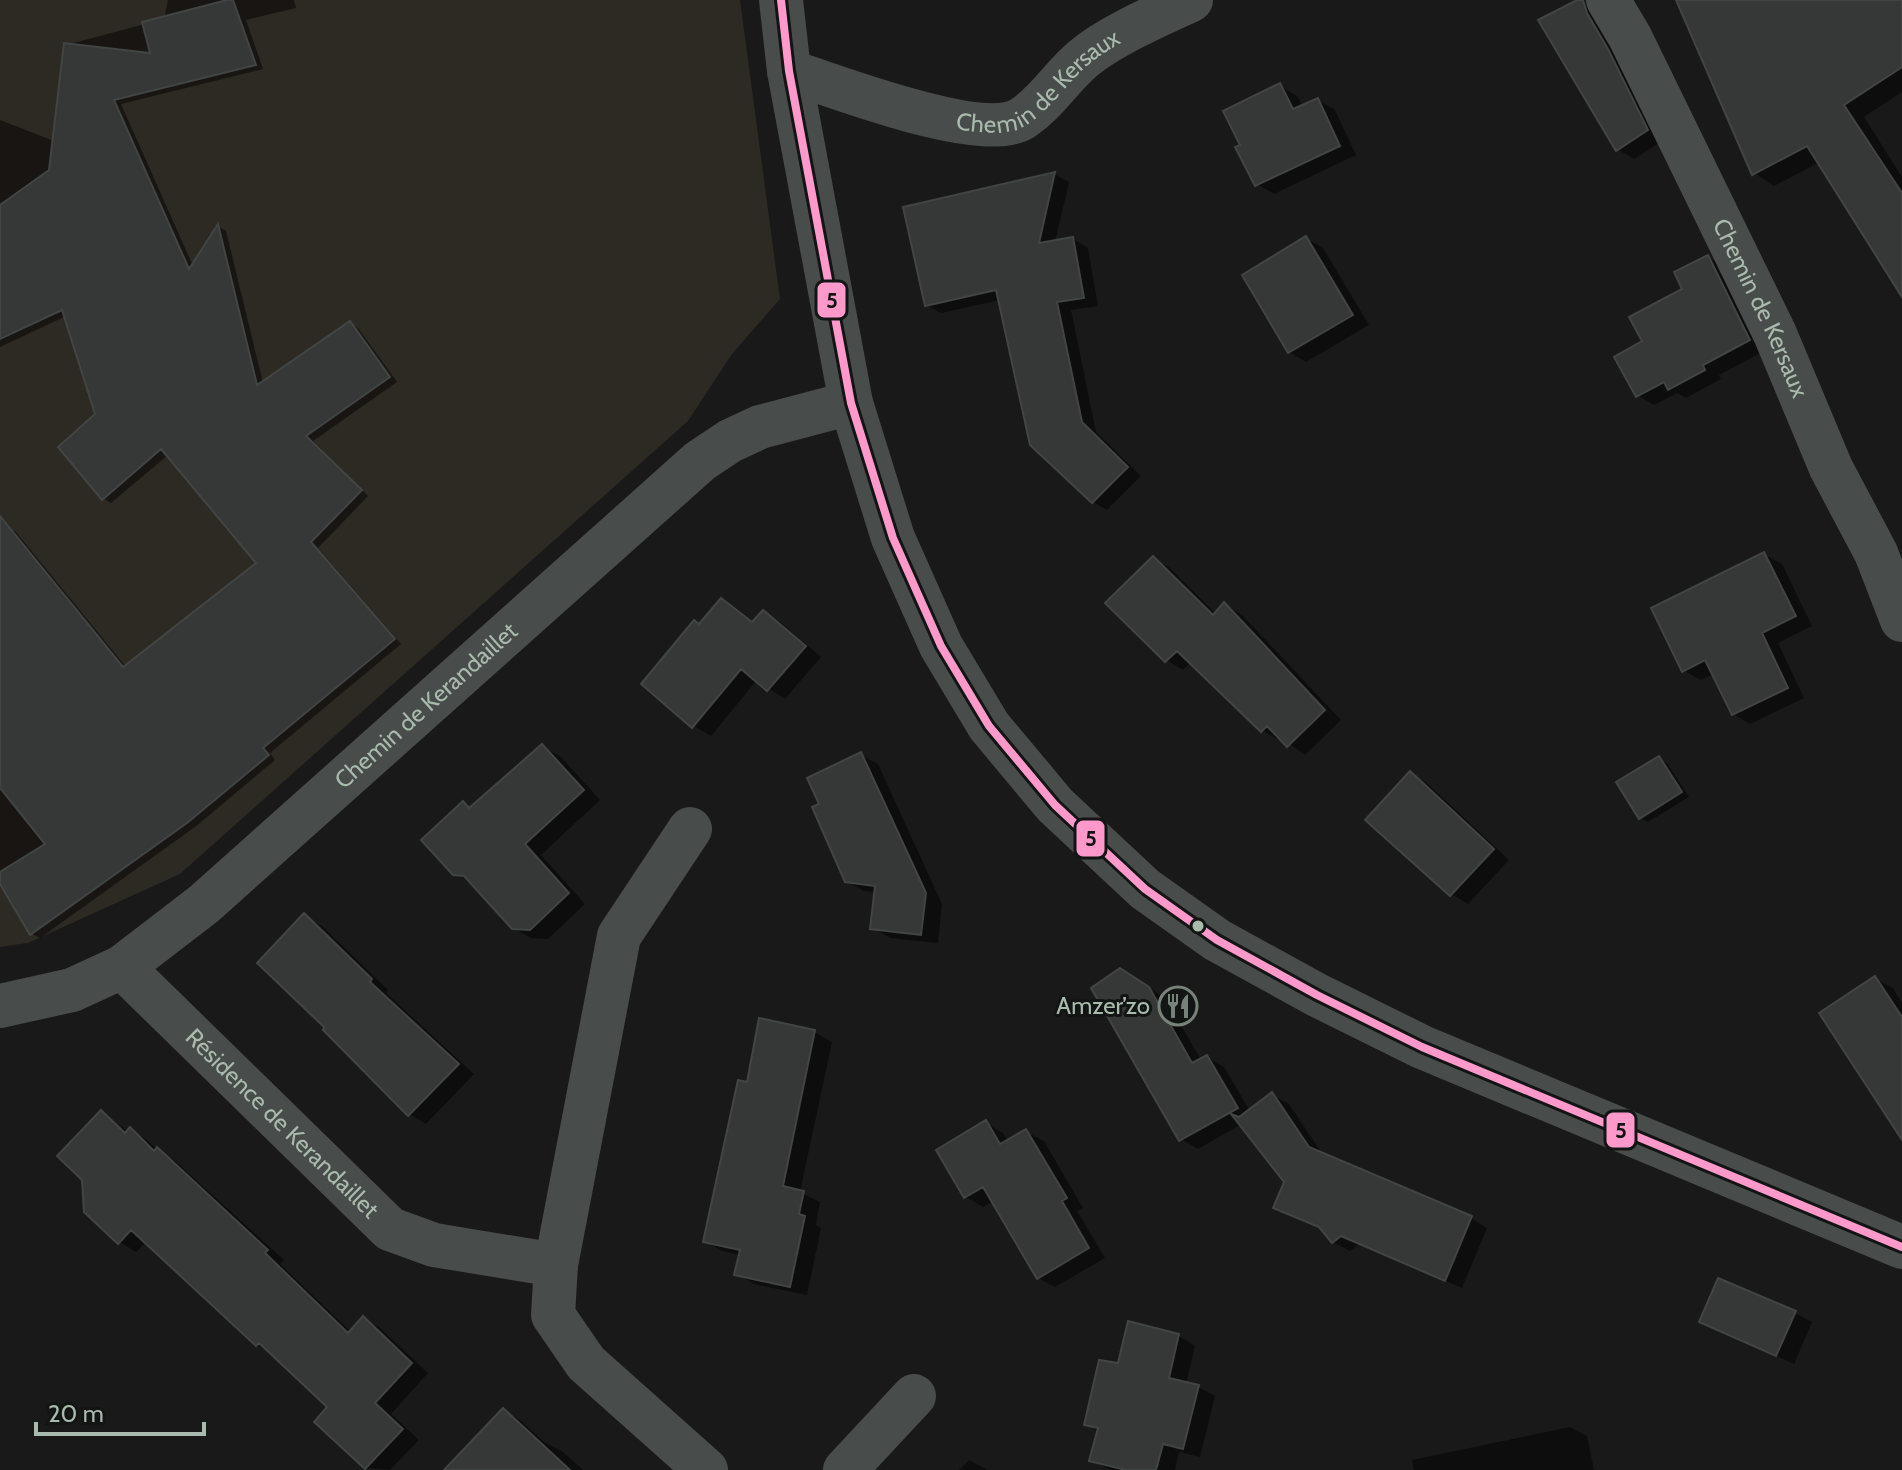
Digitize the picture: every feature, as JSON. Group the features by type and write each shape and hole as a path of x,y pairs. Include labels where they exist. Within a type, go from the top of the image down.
{"street":[{"path":"781,0 789,71 851,403 893,538 941,646 989,726 1055,805 1145,889 1217,940 1317,995 1422,1047 1902,1247"},
{"name":"Chemin de Kersaux","path":"789,71 917,113 986,125 1021,120 1084,57 1191,0"},
{"name":"Chemin de Kersaux","path":"1608,0 1630,37 1768,320 1831,468 1889,551 1902,620"},
{"name":"Chemin de Kerandaillet","path":"0,1006 72,990 122,967 204,904 700,461 730,441 760,427 851,403"},
{"path":"690,829 619,936 556,1265 553,1315 586,1363 706,1470"},
{"name":"Résidence de Kerandaillet","path":"122,967 390,1229 434,1245 556,1265"},
{"path":"845,1470 914,1396"}],"shaded area":[{"path":"0,0 740,0 780,299 732,354 688,421 180,874 28,943 0,947"}],"building":[{"path":"233,0 256,65 114,100 189,269 218,224 257,385 350,321 390,377 306,436 362,490 311,542 395,639 263,748 269,755 187,823 30,935 0,884 0,872 45,844 0,788 0,516 123,667 256,563 161,449 102,500 58,447 95,414 62,310 0,339 0,205 49,170 64,43 150,53 142,22"},
{"path":"1577,0 1583,0 1648,130 1616,151 1538,20"},
{"path":"1676,0 1902,0 1902,67 1844,105 1902,193 1902,297 1807,146 1752,175"},
{"path":"1280,83 1293,109 1318,98 1340,146 1255,186 1235,147 1240,145 1223,111"},
{"path":"1055,172 1039,243 1073,237 1084,298 1057,302 1082,422 1128,467 1092,503 1030,445 996,290 925,306 903,207"},
{"path":"1306,236 1353,315 1288,353 1242,275"},
{"path":"1708,255 1750,340 1703,365 1705,370 1668,390 1664,382 1636,397 1614,357 1642,341 1629,317 1682,289 1674,272"},
{"path":"1764,552 1796,616 1762,633 1788,688 1732,715 1705,660 1682,672 1651,608"},
{"path":"1153,556 1213,615 1224,602 1325,710 1287,747 1267,726 1261,732 1177,651 1165,662 1105,603"},
{"path":"721,598 752,622 763,610 806,646 767,691 741,669 692,728 641,684 694,620 699,624"},
{"path":"542,744 584,790 525,844 569,893 530,930 512,929 464,876 453,875 421,840 463,801 469,808"},
{"path":"861,752 926,893 921,935 870,929 875,886 845,882 812,807 819,804 807,778"},
{"path":"1659,756 1682,792 1639,819 1616,782"},
{"path":"1410,771 1494,849 1450,896 1365,820"},
{"path":"304,913 372,979 370,982 459,1064 408,1116 323,1030 324,1027 257,963"},
{"path":"1120,968 1149,987 1192,1063 1207,1055 1238,1108 1179,1141 1091,988"},
{"path":"1875,976 1902,1017 1902,1140 1819,1013"},
{"path":"759,1018 815,1030 783,1186 804,1191 799,1214 805,1216 790,1287 734,1275 740,1250 703,1242 738,1080 747,1082"},
{"path":"1272,1092 1309,1147 1472,1216 1445,1281 1341,1236 1332,1243 1319,1227 1273,1208 1284,1182 1231,1114 1239,1117"},
{"path":"101,1110 125,1133 130,1127 154,1151 157,1147 268,1250 265,1253 348,1333 363,1316 412,1363 375,1403 403,1429 365,1469 314,1422 327,1407 259,1343 256,1346 131,1230 118,1244 84,1212 82,1180 57,1156"},
{"path":"986,1120 1000,1144 1026,1129 1067,1198 1062,1201 1089,1248 1037,1279 983,1187 964,1198 936,1150"},
{"path":"1718,1278 1796,1311 1776,1356 1699,1322"},
{"path":"1128,1321 1179,1334 1169,1378 1199,1385 1183,1449 1163,1444 1156,1470 1126,1470 1089,1461 1098,1428 1084,1425 1099,1360 1118,1363"},
{"path":"503,1408 570,1470 444,1470"}],"transit line":[{"name":"5","path":"781,0 789,71 851,403 893,538 941,646 989,726 1055,805 1145,889 1217,940 1317,995 1422,1047 1902,1247"}],"place":[{"name":"Amzer’zo","path":"1178,1006"}]}
